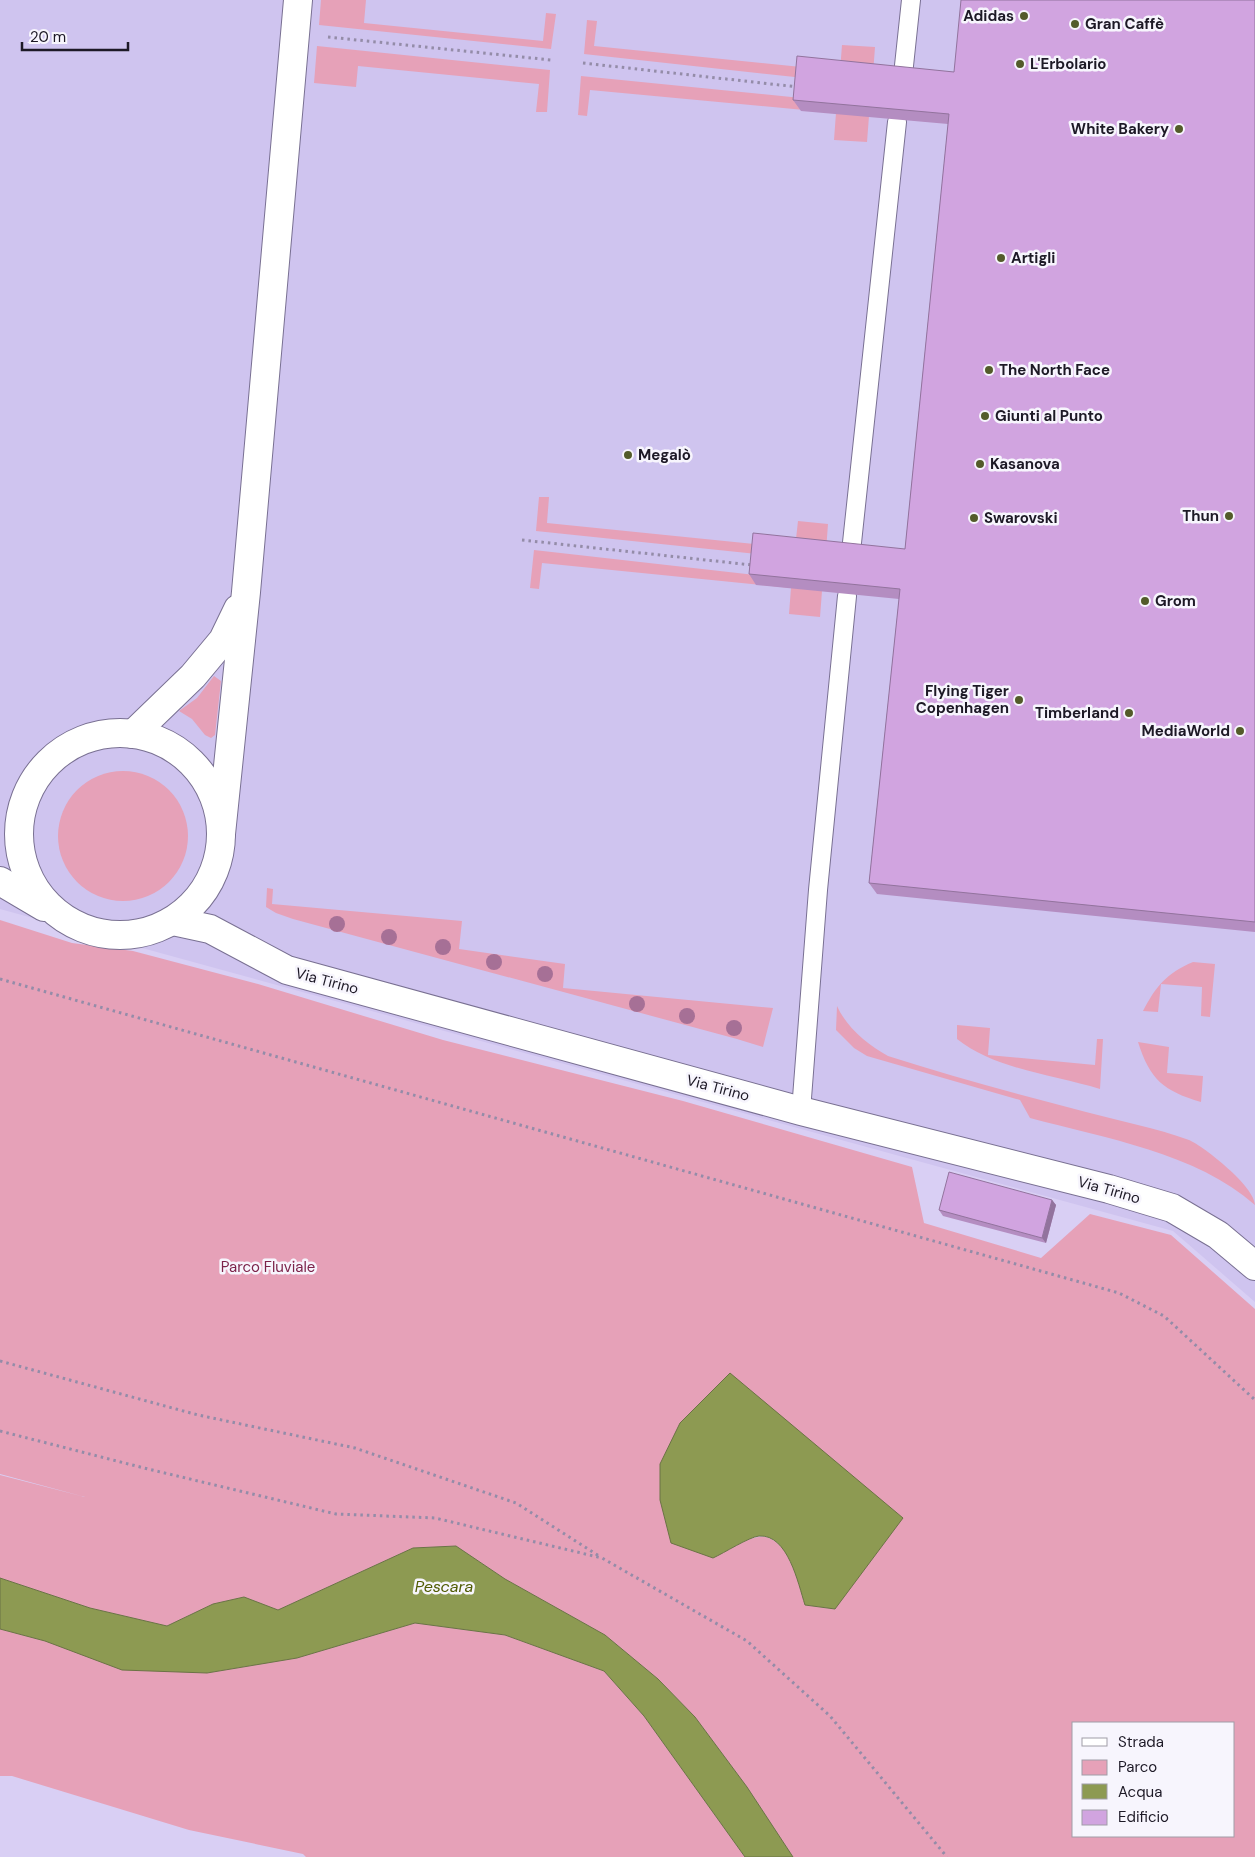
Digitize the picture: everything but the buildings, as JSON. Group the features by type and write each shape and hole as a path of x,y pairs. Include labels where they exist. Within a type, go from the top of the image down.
{"street":[{"path":"0,881 70,923 95,933 122,936 148,932 173,921 199,898 215,868 221,834 246,592 298,0"},
{"path":"132,734 193,676 223,640 246,592"},
{"path":"70,923 44,902 35,889 24,867 19,827 27,795 45,767 56,756 70,747 100,735 117,733 132,734 161,742 186,757 205,779 217,805 221,834"},
{"name":"Via Tirino","path":"173,921 210,929 287,970 801,1111 1109,1189 1172,1208 1218,1235 1255,1266"}],"lane":[{"path":"903,75 911,0"},
{"path":"851,552 897,122"},
{"path":"801,1111 817,899 847,596"}],"path":[{"path":"295,34 551,60"},
{"path":"583,63 801,87"},
{"path":"522,540 754,565"},
{"path":"0,979 1119,1293 1164,1316 1255,1400"},
{"path":"0,1361 198,1415 355,1448 516,1503 602,1558 747,1641 830,1716 947,1857"},
{"path":"0,1431 336,1514 435,1518 602,1558"}],"shaded area":[{"name":"Megalò","path":"0,0 1255,0 1255,1302 1173,1231 0,909"}],"green space":[{"path":"321,0 366,0 364,23 543,41 546,13 556,14 551,49 319,25"},
{"path":"587,20 597,21 594,46 840,71 842,45 875,47 873,74 804,78 584,54"},
{"path":"317,46 550,70 547,112 536,112 539,84 358,66 356,87 314,83"},
{"path":"581,76 801,98 869,116 867,142 834,140 836,113 590,90 587,116 578,115"},
{"path":"539,497 549,497 547,523 795,548 798,521 828,524 826,551 794,558 536,531"},
{"path":"534,550 791,579 822,591 820,617 789,614 791,588 542,563 539,589 530,588"},
{"path":"214,676 221,681 215,735 211,738 205,735 192,719 179,711 197,698"},
{"path":"123,771 136,772 148,776 169,790 183,811 187,823 187,849 183,861 169,882 148,896 136,900 123,901 110,900 98,896 77,882 63,861 59,849 58,836 59,823 63,811 77,790 98,776 110,772"},
{"path":"267,888 273,889 272,904 462,921 459,949 565,964 563,988 773,1008 763,1047 293,919 266,907"},
{"name":"Parco Fluviale","path":"0,920 72,943 133,951 258,984 443,1040 683,1101 912,1167 924,1223 1041,1258 1090,1214 1171,1235 1255,1309 1255,1857 793,1857 747,1787 695,1717 658,1679 605,1635 505,1579 456,1546 413,1548 278,1610 244,1597 213,1604 167,1626 90,1608 0,1578 0,1475 85,1497 0,1474","holes":["730,1373 834,1609 805,1605 790,1562 784,1551 769,1538 759,1537 749,1540 713,1558"]},
{"path":"1193,962 1215,964 1210,1017 1201,1016 1202,987 1161,984 1158,1012 1143,1011 1153,994 1163,981"},
{"path":"837,1006 852,1029 873,1047 888,1056 987,1086 1151,1128 1189,1140 1228,1168 1247,1188 1253,1197 1255,1205 1232,1187 1206,1172 1178,1160 1118,1141 1030,1118 1020,1100 867,1056 854,1048 836,1030"},
{"path":"957,1025 990,1028 988,1055 1095,1065 1097,1039 1103,1039 1100,1089 1025,1070 988,1058 957,1039"},
{"path":"1138,1042 1169,1047 1167,1073 1203,1076 1201,1102 1177,1093 1160,1082 1148,1066"},
{"path":"415,1623 505,1635 604,1671 644,1716 745,1857 306,1857 303,1854 189,1830 12,1776 0,1776 0,1629 45,1641 207,1673 297,1658"}],"water":[{"path":"730,1373 903,1518 835,1609 805,1605 790,1562 784,1551 769,1537 755,1537 713,1558 671,1543 660,1500 660,1464 680,1423"},
{"name":"Pescara","path":"456,1546 505,1579 605,1635 658,1679 695,1717 747,1787 793,1857 745,1857 644,1716 604,1671 505,1635 415,1623 297,1658 207,1673 122,1670 45,1641 0,1629 0,1578 90,1608 167,1626 213,1604 244,1597 278,1610 413,1548"}],"place":[{"name":"Adidas","path":"1024,16"},
{"name":"Gran Caffè","path":"1075,24"},
{"name":"L'Erbolario","path":"1020,64"},
{"name":"White Bakery","path":"1179,129"},
{"name":"Artigli","path":"1001,258"},
{"name":"The North Face","path":"989,370"},
{"name":"Giunti al Punto","path":"985,416"},
{"name":"Megalò","path":"628,455"},
{"name":"Kasanova","path":"980,464"},
{"name":"Thun","path":"1229,516"},
{"name":"Swarovski","path":"974,518"},
{"name":"Grom","path":"1145,601"},
{"name":"Flying Tiger Copenhagen","path":"1019,700"},
{"name":"Timberland","path":"1129,713"},
{"name":"MediaWorld","path":"1240,731"}]}
